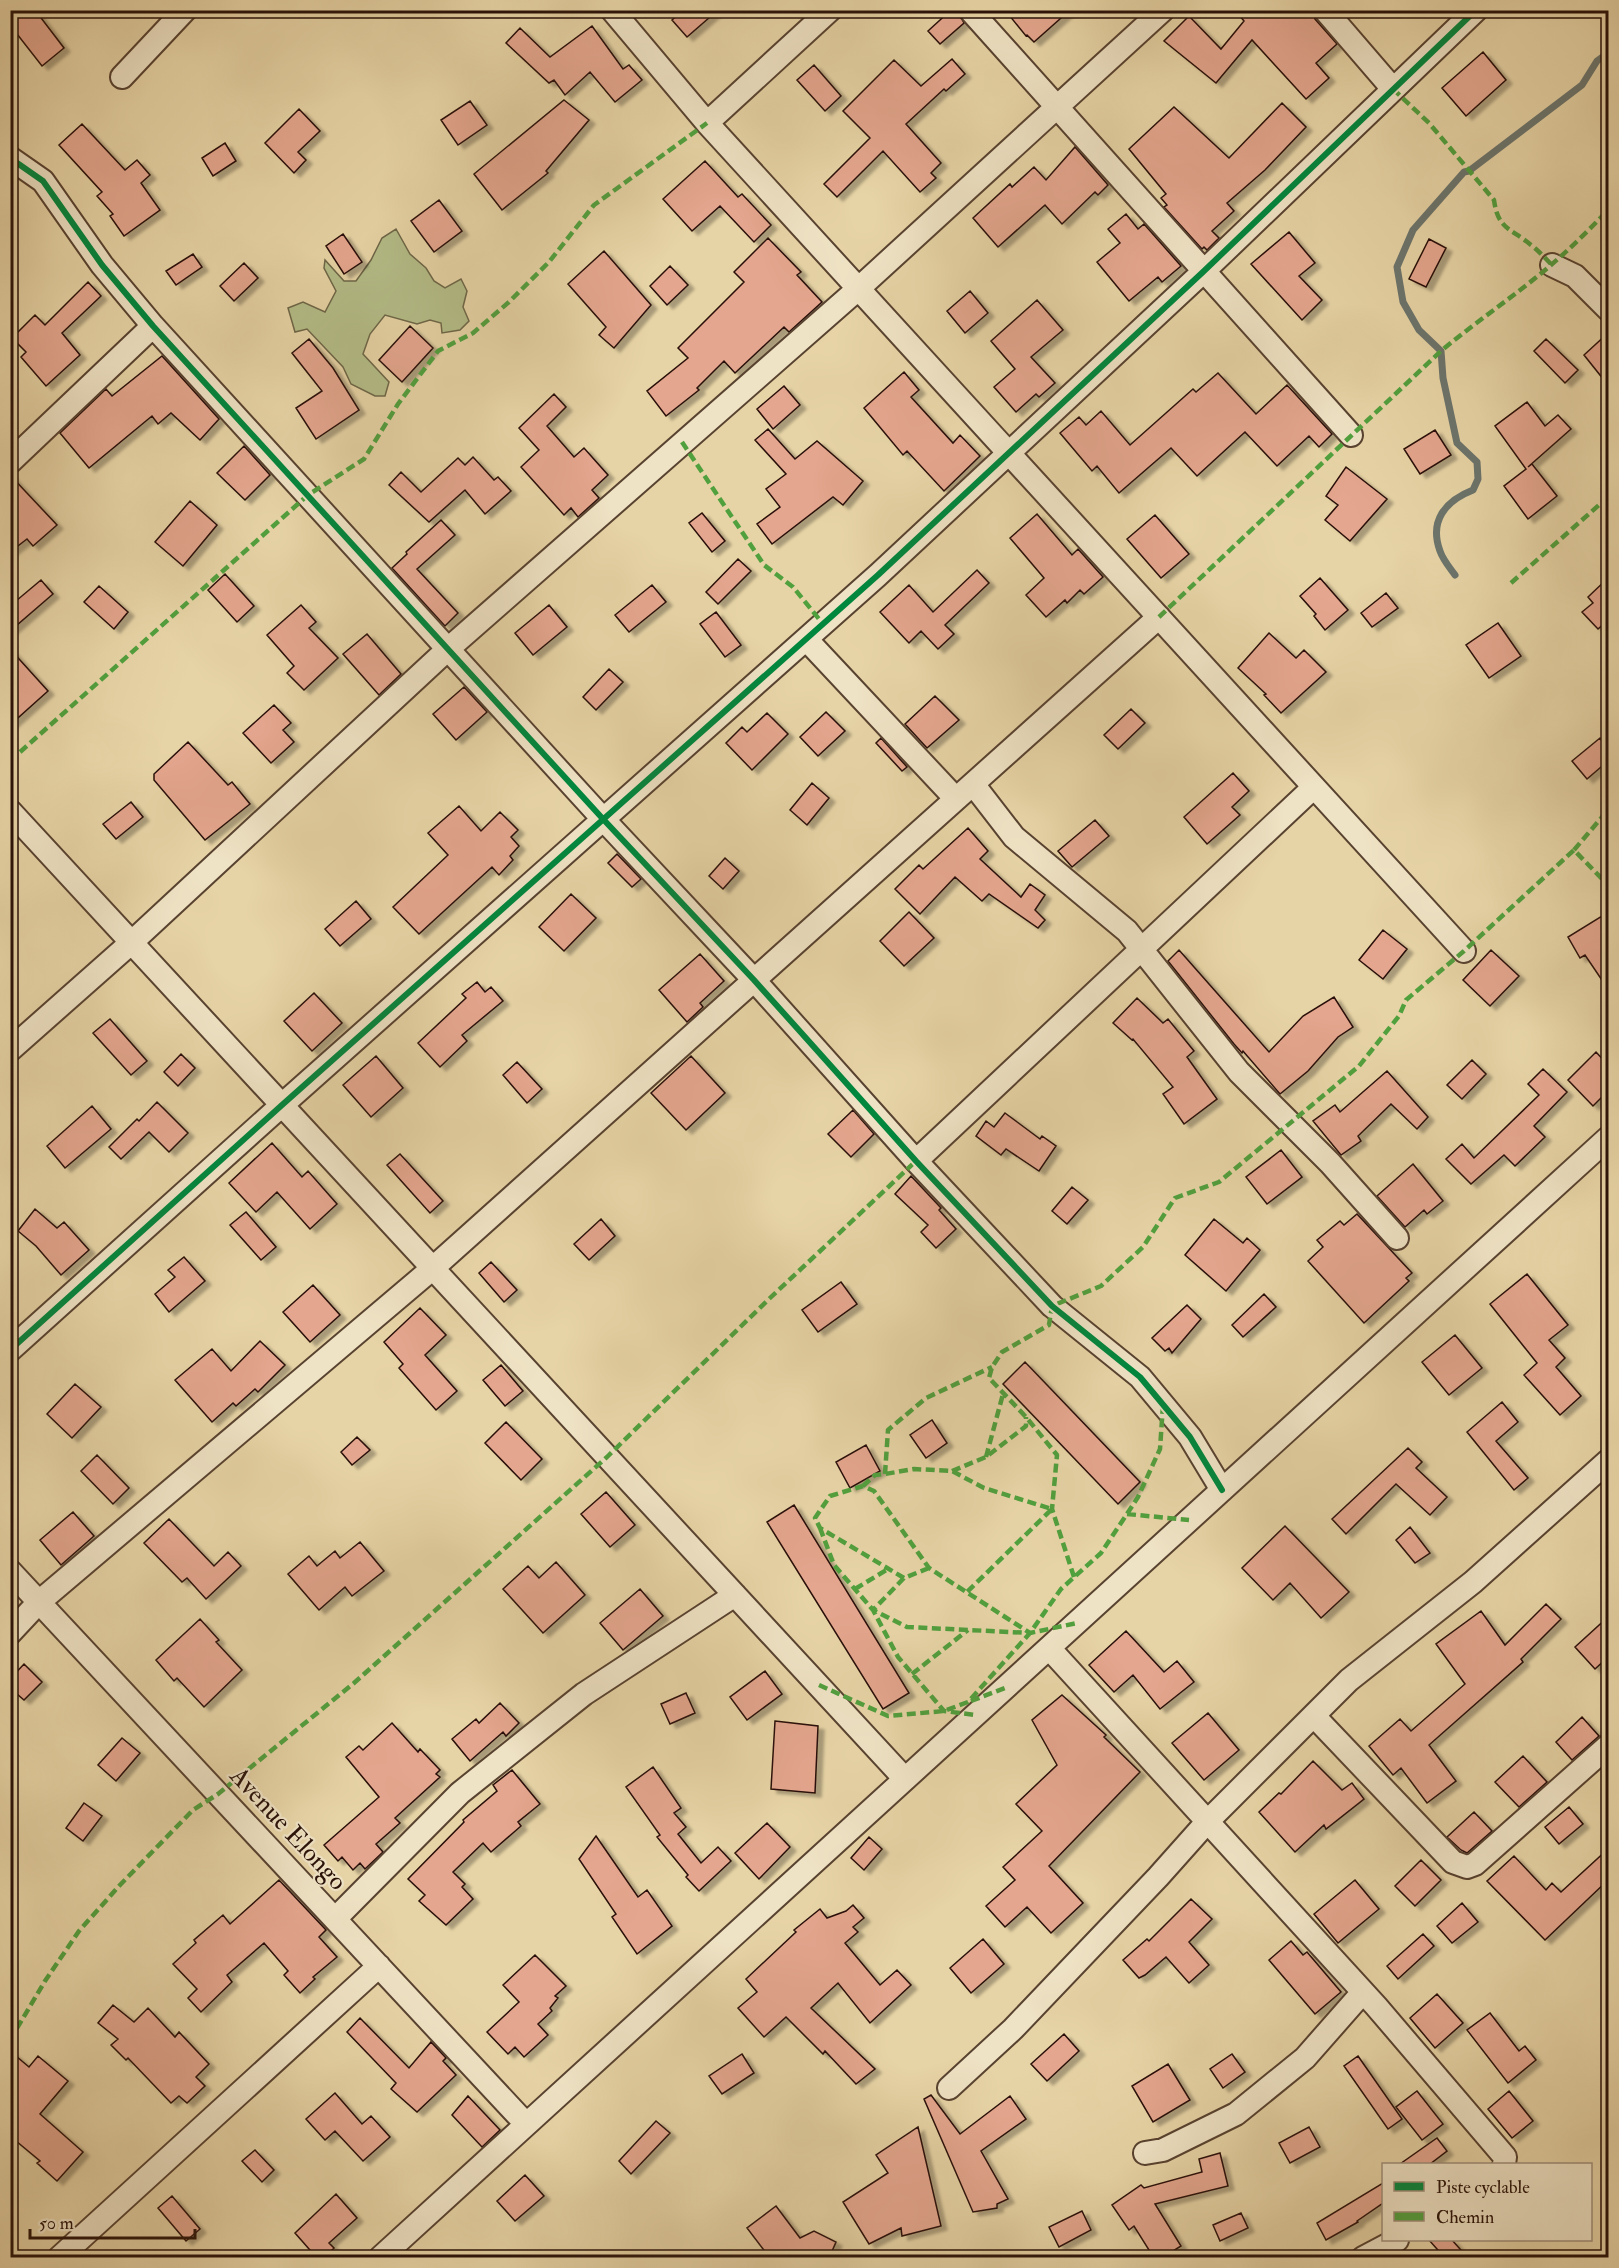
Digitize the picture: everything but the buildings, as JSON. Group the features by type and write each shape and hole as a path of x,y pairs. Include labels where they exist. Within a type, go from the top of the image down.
{"street":[{"path":"122,77 185,10"},
{"path":"612,10 707,123 1464,951"},
{"path":"707,123 830,10"},
{"path":"970,10 1351,435"},
{"path":"10,1050 132,942 448,649 858,289 1163,10"},
{"path":"1325,10 1393,89"},
{"path":"10,1350 1010,454 1476,10"},
{"path":"10,158 43,181 102,265 153,326 603,819 754,980 916,1161 1052,1306 1140,1377 1190,1437 1222,1490"},
{"path":"1552,265 1575,276 1608,309"},
{"path":"10,462 153,326"},
{"path":"10,1634 39,1602 433,1268 1159,617"},
{"path":"806,639 956,799"},
{"path":"973,784 1014,837 1127,931 1239,1072 1330,1162 1396,1238"},
{"path":"916,1161 1314,787"},
{"path":"10,811 905,1779"},
{"path":"380,2258 1608,1138"},
{"path":"949,2088 1013,2029 1158,1877 1207,1822 1349,1680 1473,1582 1608,1461"},
{"name":"Avenue Elongo","path":"10,1571 526,2124"},
{"path":"335,1919 460,1793 584,1694 735,1594"},
{"path":"1049,1648 1363,1992 1505,2157 1504,2163"},
{"path":"1314,1716 1453,1862 1467,1867 1475,1864 1608,1746"},
{"path":"59,2258 379,1966"},
{"path":"1146,2153 1163,2150 1236,2114 1305,2058 1363,1992"},
{"path":"1363,2258 1395,2241"}],"green space":[{"path":"396,229 410,254 426,268 434,281 445,288 461,279 467,291 463,307 469,321 460,330 442,333 441,323 430,320 417,324 385,315 370,334 363,354 389,382 385,396 375,396 351,384 343,367 307,329 295,332 288,308 303,302 325,312 336,291 324,268 325,260 344,281 356,281 371,260 382,238"}],"waterway":[{"path":"1455,575 1440,551 1437,540 1438,521 1447,506 1473,490 1478,479 1477,462 1457,443 1443,378 1441,351 1419,330 1403,302 1397,267 1413,230 1464,172 1469,171 1582,85 1597,61 1608,53"}],"marked path":[{"path":"1393,89 1429,123 1494,200 1502,223 1534,247 1552,265"},
{"path":"10,761 308,495 364,459 398,404 438,351 473,333 509,302 549,262 594,205 707,123"},
{"path":"1159,617 1441,351 1551,265 1608,210"},
{"path":"682,442 764,565 793,587 823,624"},
{"path":"1511,583 1608,497"},
{"path":"1574,850 1608,810"},
{"path":"1074,1577 1052,1509 1057,1455 1026,1417 989,1378 992,1367 1002,1352 1049,1325 1052,1306 1101,1286 1143,1247 1175,1198 1219,1182 1359,1066 1399,1016 1406,1000 1464,951 1574,850 1608,885"},
{"path":"10,2040 45,1981 79,1931 193,1810 218,1794 354,1683 607,1457 770,1298 916,1161"},
{"path":"885,1474 888,1430 926,1398 992,1367"},
{"path":"986,1457 1003,1394"},
{"path":"819,1685 888,1716 944,1711 968,1702 1030,1633 1061,1589 1101,1553 1127,1514 1138,1497 1160,1449 1163,1405"},
{"path":"952,1471 986,1457 1026,1426 1026,1417"},
{"path":"863,1486 875,1475 914,1469 952,1471 984,1488 1052,1509 967,1592"},
{"path":"904,1578 820,1528 815,1518 830,1496 863,1486 874,1491 929,1568 1030,1633"},
{"path":"1127,1514 1189,1520"},
{"path":"820,1528 834,1565 873,1610 907,1627 1030,1633 1077,1623"},
{"path":"929,1568 904,1578 873,1610 898,1657 944,1711 975,1715"},
{"path":"855,1589 888,1569"},
{"path":"912,1674 968,1630"},
{"path":"971,1701 1005,1688"}],"cycle path":[{"path":"10,1350 878,575 1204,271 1476,10"},
{"path":"10,158 43,181 102,265 153,326 603,819 754,980 916,1161 1052,1306 1140,1377 1190,1437 1222,1490"}]}
